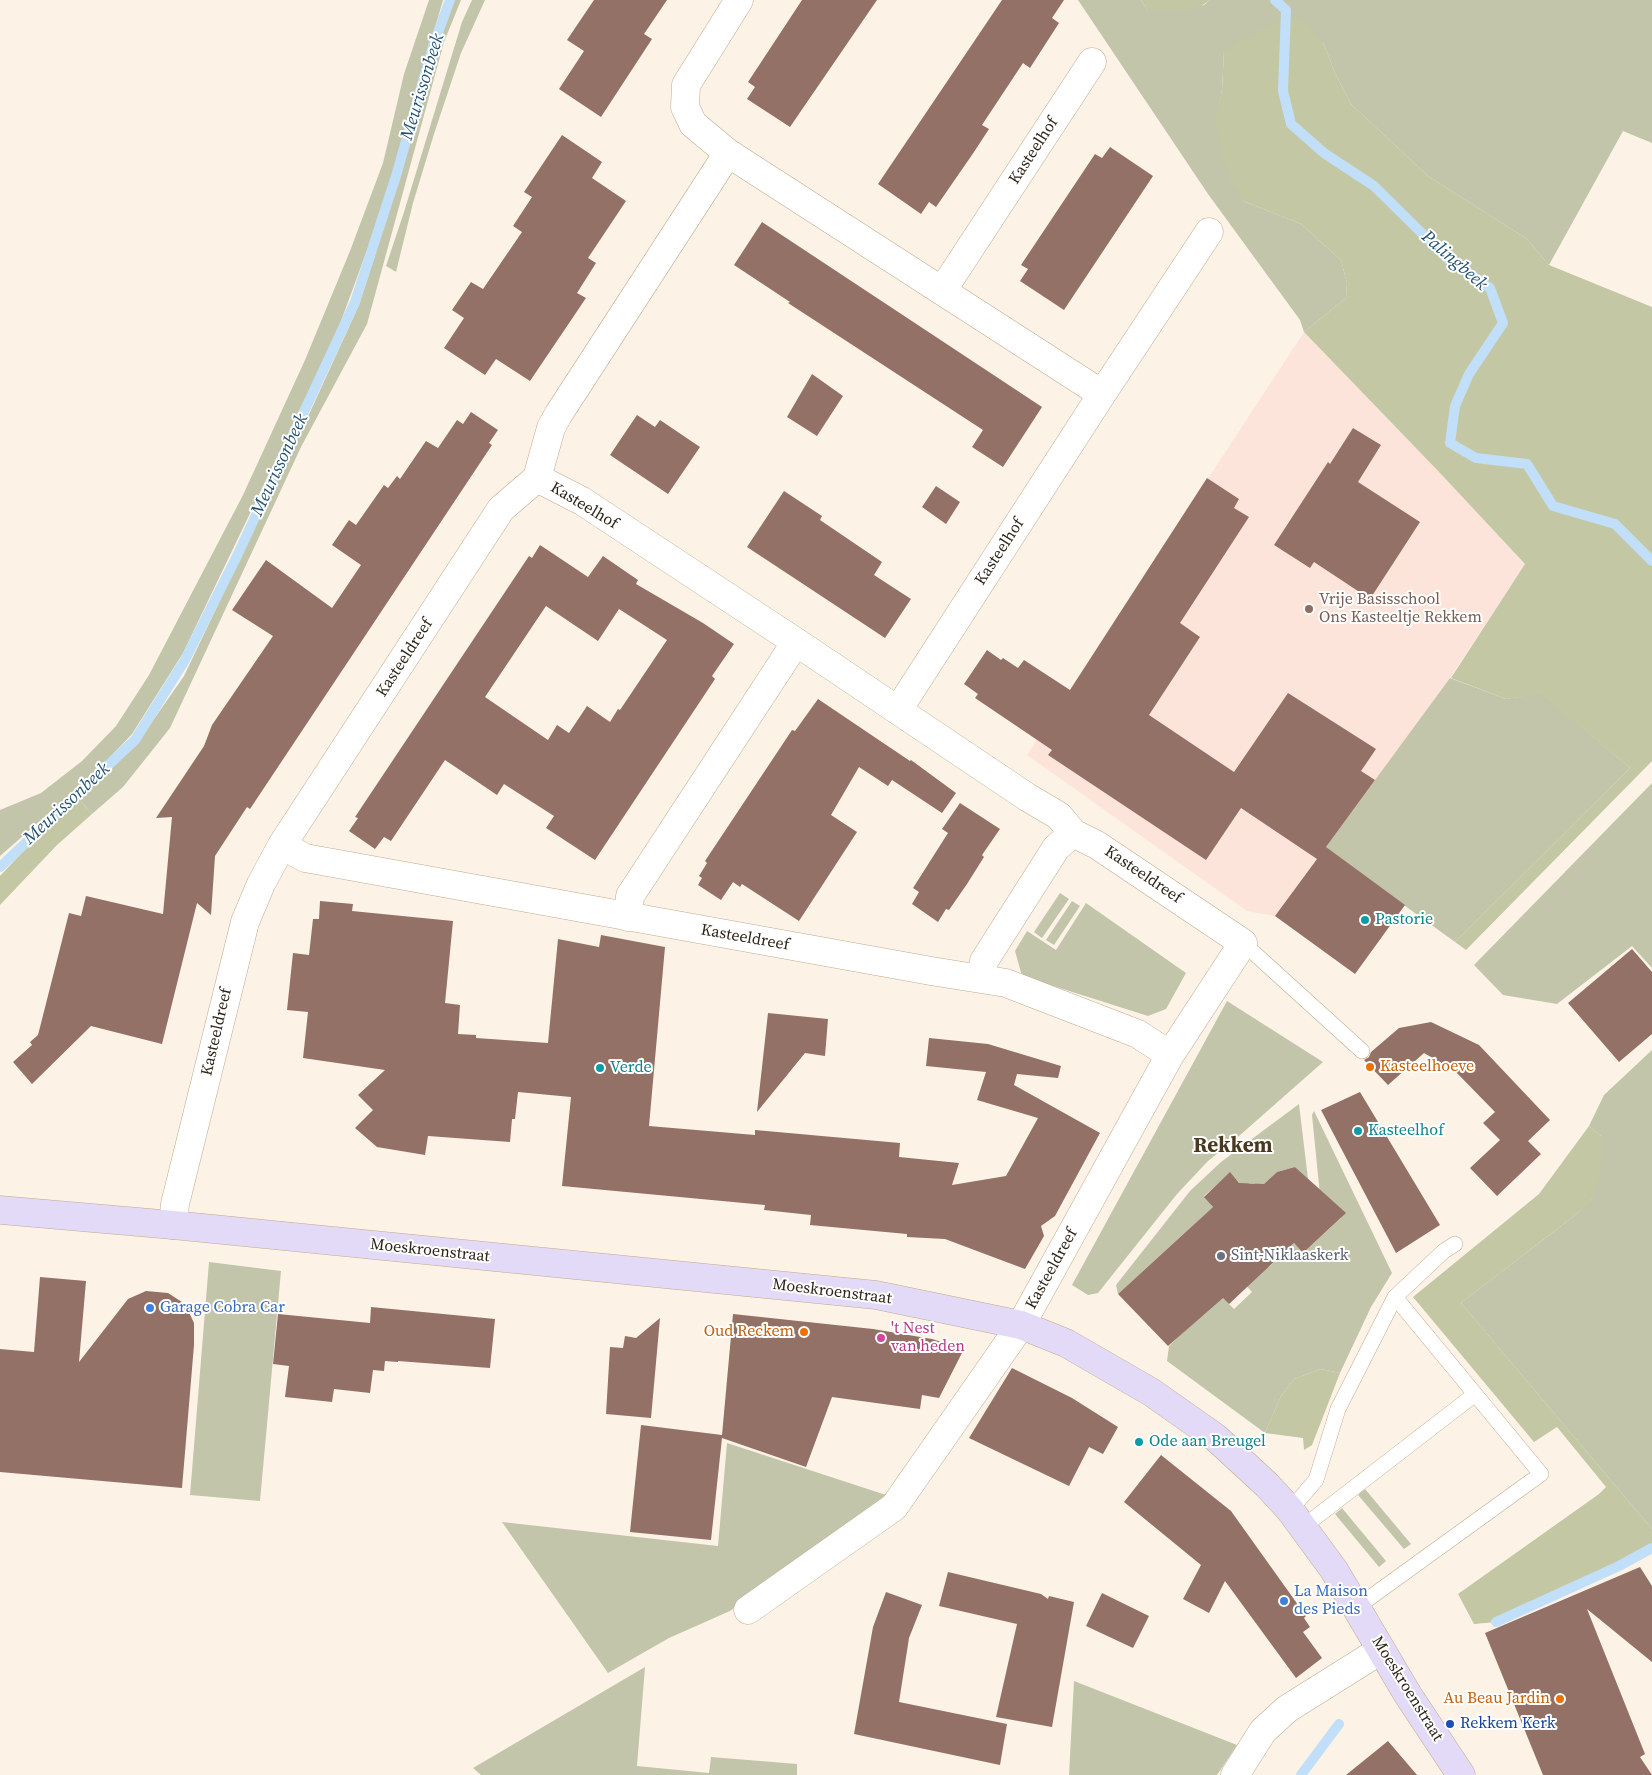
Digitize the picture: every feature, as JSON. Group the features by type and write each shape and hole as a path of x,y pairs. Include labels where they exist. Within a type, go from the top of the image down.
{"main road":[{"name":"Moeskroenstraat","path":"0,1210 173,1225 876,1295 1026,1317 1066,1343 1151,1392 1215,1437 1267,1485 1296,1518 1334,1570 1408,1695 1461,1775"}],"street":[{"path":"739,0 686,85 685,107 694,124 728,153 1102,394"},
{"name":"Kasteelhof","path":"942,291 1092,62"},
{"name":"Kasteelhof","path":"728,153 558,415 551,428 537,478 582,501 1027,797 1059,816 1073,833"},
{"name":"Kasteelhof","path":"898,710 1209,232"},
{"name":"Kasteeldreef","path":"173,1225 175,1204 245,922 261,884 282,845 501,510 537,478"},
{"path":"628,917 630,896 796,642"},
{"path":"980,978 984,961 1056,848 1073,833"},
{"name":"Kasteeldreef","path":"748,1610 894,1507 1026,1317 1170,1055 1244,943 1097,845 1073,833"},
{"name":"Kasteeldreef","path":"282,845 305,858 930,971 1006,983 1138,1034 1170,1055"},
{"path":"1235,1775 1263,1730 1287,1709 1381,1650"}],"lane":[{"path":"1244,943 1362,1051"},
{"path":"1296,1518 1316,1480 1338,1410 1395,1297 1444,1250 1455,1244"},
{"path":"1357,1607 1541,1474 1395,1297"},
{"path":"1296,1518 1474,1395"}],"shaded area":[{"name":"Vrije Basisschool Ons Kasteeltje Rekkem","path":"1304,332 1525,564 1450,678 1275,916 1247,911 1027,755"}],"green space":[{"path":"429,0 443,0 385,201 337,332 183,653 132,734 96,772 0,856 0,810 41,793 82,761 116,726 149,675 243,495 305,360 350,251 383,163 404,74"},
{"path":"452,0 461,0 444,42 367,324 301,447 170,728 123,787 92,814 79,799 138,742 184,676 359,305 385,224 447,11"},
{"path":"472,0 485,0 461,53 434,134 413,203 396,272 386,266 462,22"},
{"path":"1078,0 1141,0 1148,11 1204,5 1210,0 1652,0 1652,143 1623,131 1549,265 1527,239 1428,176 1351,104 1335,73 1323,42 1224,51 1222,90 1216,122 1243,201 1301,224 1341,260 1347,283 1346,298 1304,332 1300,320 1208,194"},
{"path":"1141,0 1210,0 1188,10 1148,11"},
{"path":"1293,18 1307,23 1323,42 1335,73 1351,104 1428,176 1527,239 1549,265 1652,307 1652,761 1466,950 1455,942 1630,768 1541,694 1506,699 1451,678 1525,564 1304,332 1346,298 1347,283 1341,260 1301,224 1243,201 1231,182 1222,156 1215,122 1222,90 1224,51 1269,25"},
{"path":"1450,678 1506,699 1541,693 1630,768 1455,942 1325,848"},
{"path":"1652,783 1652,968 1632,946 1557,1004 1503,995 1474,965"},
{"path":"79,799 92,814 57,845 0,905 0,876 33,841"},
{"path":"1060,893 1069,899 1042,938 1034,932"},
{"path":"1072,901 1080,906 1054,945 1046,940"},
{"path":"1086,903 1186,973 1166,1009 1148,1016 1022,976 1015,951 1027,931 1056,950"},
{"path":"1227,1001 1323,1062 1208,1161 1177,1194 1098,1293 1088,1295 1072,1285"},
{"path":"1652,1050 1652,1529 1461,1303 1578,1213 1592,1199 1601,1136 1589,1126 1604,1095"},
{"path":"1299,1104 1308,1179 1295,1167 1277,1172 1259,1189 1254,1183 1249,1183 1244,1188 1230,1173 1204,1196 1213,1207 1118,1294 1116,1285 1190,1191 1221,1162"},
{"path":"1314,1111 1392,1273 1371,1307 1340,1373 1321,1369 1294,1379 1281,1396 1265,1433 1167,1361 1169,1346 1221,1296 1234,1309 1252,1292 1240,1279 1270,1266 1294,1243 1303,1253 1341,1218 1320,1195 1312,1115"},
{"path":"1589,1126 1601,1136 1602,1143 1599,1177 1591,1201 1461,1303 1652,1529 1652,1545 1629,1556 1619,1566 1496,1622 1474,1624 1458,1594 1599,1494 1606,1487 1557,1427 1534,1442 1413,1297 1539,1194"},
{"path":"209,1262 281,1271 260,1501 190,1495"},
{"path":"1321,1369 1340,1373 1312,1445 1304,1450 1303,1438 1265,1433 1281,1396 1294,1379"},
{"path":"727,1443 886,1495 730,1611 669,1638 608,1673 502,1522 718,1546"},
{"path":"1365,1489 1411,1544 1404,1549 1358,1495"},
{"path":"1342,1508 1386,1561 1379,1567 1335,1514"},
{"path":"645,1667 637,1766 709,1773 711,1757 797,1764 797,1775 481,1775 473,1768"},
{"path":"1074,1681 1237,1745 1217,1775 1069,1775"}],"building":[{"path":"594,0 667,0 644,34 652,39 601,117 559,89 584,51 567,40"},
{"path":"802,0 877,0 790,127 747,99 755,87 748,82"},
{"path":"1002,0 1064,0 1052,18 1059,23 1030,68 1023,63 982,125 989,129 974,152 936,207 929,202 921,214 878,184"},
{"path":"562,135 602,162 592,178 626,201 588,258 596,263 577,293 586,298 530,381 496,359 485,375 444,348 464,318 452,310 471,282 483,289 522,232 513,226 532,197 524,192"},
{"path":"1110,147 1153,176 1064,310 1020,281 1028,269 1021,265 1095,154 1102,158"},
{"path":"762,222 1042,407 1003,467 972,447 983,430 788,303 790,302 734,265"},
{"path":"812,374 843,396 817,436 787,417"},
{"path":"471,412 498,430 489,443 492,445 250,809 247,807 215,856 211,915 197,903 162,1044 91,1026 32,1084 13,1062 32,1045 30,1042 38,1035 69,913 81,916 86,896 163,914 172,817 156,818 204,746 212,725 273,636 232,610 266,560 332,608 361,565 332,545 349,520 356,525 384,485 388,488 397,476 400,479 426,441 438,448 457,420 463,424"},
{"path":"637,415 655,427 660,420 700,447 668,494 610,455"},
{"path":"1353,428 1381,445 1358,482 1420,522 1370,599 1314,562 1310,568 1274,545 1328,462 1330,464"},
{"path":"1207,478 1239,499 1234,508 1249,517 1180,623 1200,637 1149,715 1234,772 1288,693 1376,749 1361,771 1375,780 1326,847 1405,905 1355,974 1275,916 1317,859 1241,808 1206,860 1048,755 1052,750 975,698 978,694 964,684 987,650 1001,660 1003,658 1018,668 1024,660 1070,690"},
{"path":"936,486 960,502 946,524 922,507"},
{"path":"784,491 822,516 820,520 882,562 874,575 911,599 885,638 747,547"},
{"path":"540,545 588,577 603,556 638,580 636,584 703,623 734,644 712,676 715,679 595,860 546,828 554,816 504,784 497,795 445,760 391,841 384,837 375,849 349,831 358,818 355,817 529,556 532,558","holes":["546,606 598,641 619,609 667,640 610,722 587,706 569,733 557,725 548,740 485,697"]},
{"path":"818,699 911,760 956,793 942,813 892,780 888,786 859,767 831,815 857,832 799,921 742,884 740,887 733,882 721,900 698,885 702,878 699,876 707,863 705,861 792,730 795,731"},
{"path":"960,803 1000,829 982,855 984,857 967,884 949,910 946,909 938,922 912,904 919,892 913,888 948,833 942,829"},
{"path":"320,901 353,904 352,911 453,921 445,1003 460,1005 458,1034 476,1035 476,1038 548,1043 558,939 599,947 601,935 665,947 649,1126 755,1135 755,1130 900,1143 899,1157 959,1163 952,1185 1006,1176 1038,1118 977,1100 986,1072 926,1066 929,1038 988,1044 1061,1066 1058,1078 1017,1074 1014,1085 1100,1133 1055,1216 1041,1226 1044,1236 1025,1269 945,1239 907,1237 907,1234 810,1225 811,1215 764,1210 765,1205 562,1186 571,1097 518,1092 515,1119 512,1119 510,1142 428,1136 425,1155 377,1147 355,1128 373,1110 358,1095 385,1070 303,1058 308,1012 287,1010 293,953 309,955 313,919 319,919"},
{"path":"1632,949 1652,972 1652,1034 1619,1062 1568,1003"},
{"path":"768,1013 828,1019 825,1056 805,1053 757,1112"},
{"path":"1431,1022 1479,1045 1550,1120 1528,1141 1541,1154 1497,1196 1470,1168 1500,1140 1483,1123 1495,1112 1455,1071 1424,1053 1388,1085 1364,1060 1399,1028"},
{"path":"1360,1092 1440,1225 1396,1253 1321,1110"},
{"name":"Sint-Niklaaskerk","path":"1295,1167 1346,1213 1303,1253 1294,1243 1229,1304 1223,1298 1168,1346 1118,1294 1213,1207 1204,1197 1230,1172 1239,1183 1264,1184 1277,1172"},
{"path":"40,1277 86,1281 79,1362 128,1299 146,1291 168,1293 185,1304 194,1323 194,1345 182,1488 0,1472 0,1349 34,1352"},
{"path":"371,1307 495,1319 490,1368 385,1361 384,1371 373,1370 370,1393 334,1389 332,1402 285,1397 289,1366 273,1364 278,1314 370,1323"},
{"path":"733,1314 873,1329 932,1339 964,1349 939,1398 922,1395 920,1409 832,1397 806,1467 722,1438 711,1540 630,1532 641,1425 722,1435"},
{"path":"660,1318 651,1418 606,1414 610,1347 623,1348 625,1336 636,1338"},
{"path":"1012,1368 1072,1398 1118,1427 1103,1454 1089,1447 1069,1486 969,1438"},
{"path":"1161,1455 1231,1511 1306,1616 1304,1618 1310,1627 1303,1632 1322,1658 1296,1678 1225,1581 1209,1613 1183,1599 1201,1565 1124,1502"},
{"path":"1640,1567 1652,1586 1652,1662 1587,1609 1645,1754 1640,1757 1652,1775 1543,1775 1485,1633"},
{"path":"948,1572 1041,1594 1048,1599 1049,1596 1074,1602 1052,1727 996,1717 1017,1624 939,1606"},
{"path":"886,1592 922,1605 909,1638 899,1702 1007,1724 1000,1765 854,1734 873,1627"},
{"path":"1102,1593 1149,1616 1133,1648 1086,1626"},
{"path":"1388,1741 1417,1775 1346,1775"}],"waterway":[{"name":"Meurissonbeek","path":"0,867 135,740 185,660 237,556 355,302 396,176 433,46 450,0"},
{"name":"Palingbeek","path":"1275,0 1286,10 1283,91 1291,124 1324,153 1374,186 1448,259 1490,288 1503,323 1469,374 1455,406 1450,443 1476,458 1527,464 1553,506 1615,524 1652,561"},
{"path":"1496,1622 1619,1566 1652,1548"},
{"path":"1301,1775 1339,1724"}],"place":[{"name":"Vrije Basisschool Ons Kasteeltje Rekkem","path":"1309,609"},
{"name":"Pastorie","path":"1365,920"},
{"name":"Kasteelhoeve","path":"1370,1067"},
{"name":"Verde","path":"600,1068"},
{"name":"Kasteelhof","path":"1358,1131"},
{"name":"Sint-Niklaaskerk","path":"1221,1256"},
{"name":"Garage Cobra Car","path":"150,1308"},
{"name":"Oud Reckem","path":"804,1332"},
{"name":"'t Nest van heden","path":"881,1338"},
{"name":"Ode aan Breugel","path":"1139,1442"},
{"name":"La Maison des Pieds","path":"1284,1601"},
{"name":"Au Beau Jardin","path":"1560,1699"},
{"name":"Rekkem Kerk","path":"1450,1724"}],"district":[{"name":"Rekkem","path":"1233,1147"}]}
